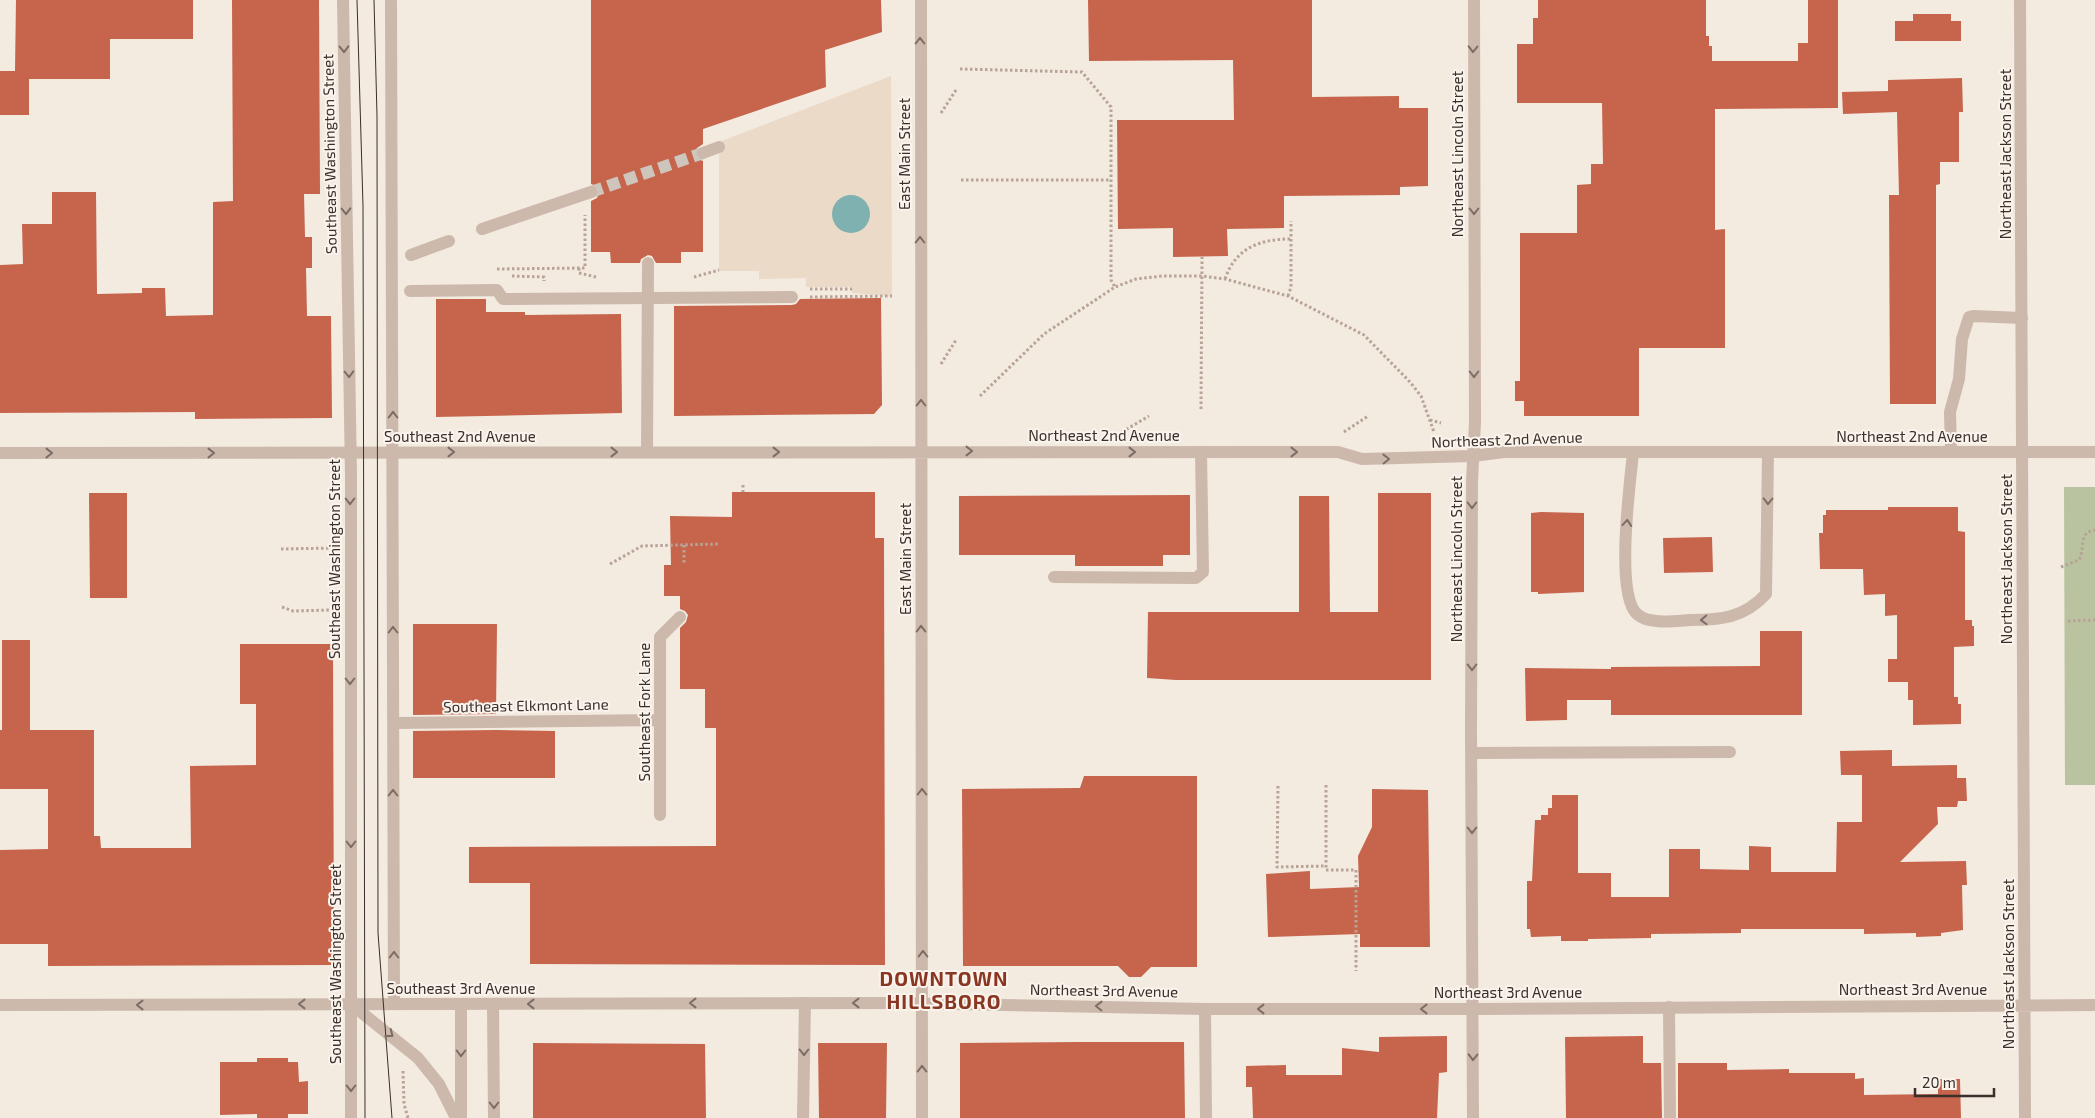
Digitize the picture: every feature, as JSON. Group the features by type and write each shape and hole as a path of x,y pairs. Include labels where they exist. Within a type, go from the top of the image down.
{"street":[{"name":"Southeast Washington Street","path":"343,0 350,453 352,1118"},
{"path":"391,0 394,1004"},
{"name":"East Main Street","path":"920,0 922,1118"},
{"name":"Northeast Lincoln Street","path":"1473,1118 1474,0"},
{"name":"Northeast Jackson Street","path":"2020,0 2025,1118"},
{"path":"702,153 719,146"},
{"path":"482,229 588,193"},
{"path":"410,255 449,241"},
{"path":"647,452 648,263"},
{"path":"410,291 497,290 504,299 792,297"},
{"path":"1951,452 1950,412 1959,379 1962,339 1969,317 2022,318"},
{"name":"Southeast 2nd Avenue","path":"0,454 921,452"},
{"name":"Northeast 2nd Avenue","path":"921,452 1338,452 1362,459 1473,456 1504,452 2095,452"},
{"path":"1054,577 1196,578 1204,572 1200,452"},
{"path":"1633,452 1625,550 1630,604 1638,616 1654,621 1710,620 1735,616 1757,604 1766,594 1768,452"},
{"name":"Southeast Fork Lane","path":"660,815 660,637 680,617"},
{"name":"Southeast Elkmont Lane","path":"394,723 660,720"},
{"path":"1472,753 1730,752"},
{"path":"803,1118 805,1003"},
{"name":"Southeast 3rd Avenue","path":"0,1005 922,1003"},
{"name":"Northeast 3rd Avenue","path":"922,1003 1206,1009 2095,1005"},
{"path":"351,1004 418,1058 439,1084 456,1118"},
{"path":"460,1004 460,1118"},
{"path":"493,1004 494,1118"},
{"path":"1669,1007 1670,1118"},
{"path":"1206,1009 1206,1118"}],"path":[{"path":"960,69 1082,72 1112,107 1111,280 1115,287"},
{"path":"937,118 956,90"},
{"path":"961,180 1112,180"},
{"path":"494,269 585,268 588,193"},
{"path":"1288,296 1291,286 1291,220"},
{"path":"1225,278 1234,261 1250,247 1270,239 1291,239"},
{"path":"1201,409 1202,257"},
{"path":"506,276 544,277 544,282 534,282"},
{"path":"980,396 1044,334 1115,287 1136,279 1162,276 1202,276 1225,278 1288,296 1364,335 1421,396 1434,432"},
{"path":"792,297 892,296"},
{"path":"940,367 956,340"},
{"path":"1121,433 1150,416"},
{"path":"1344,432 1368,416"},
{"path":"1430,420 1441,423"},
{"path":"743,485 743,492"},
{"path":"2061,567 2079,560 2083,554 2082,538 2087,533 2095,530"},
{"path":"610,564 642,546 718,544"},
{"path":"684,545 684,565"},
{"path":"281,549 334,548"},
{"path":"282,607 293,611 334,610"},
{"path":"2068,621 2095,620"},
{"path":"1326,785 1326,870 1356,870 1356,970"},
{"path":"1278,786 1277,868 1326,866"},
{"path":"406,1064 404,1070 404,1104 408,1118"}],"green space":[{"path":"2064,487 2095,487 2095,785 2065,785"}],"shaded area":[{"path":"891,76 892,296 852,293 852,287 806,287 806,278 759,279 759,271 719,271 719,142"}],"water":[{"path":"851,195 858,196 864,201 869,207 869,221 864,227 858,232 851,233 844,232 838,227 833,221 832,214 833,207 838,201 844,196"}],"building":[{"path":"16,0 193,0 193,39 110,39 110,79 29,79 29,115 0,115 0,71 15,71"},
{"path":"232,0 319,0 320,194 304,194 305,237 312,237 312,268 306,268 307,316 331,316 332,418 195,419 195,412 0,413 0,265 23,264 22,224 52,224 52,192 96,192 97,294 142,293 142,288 165,288 166,316 213,315 213,202 233,201"},
{"path":"591,0 881,0 882,32 825,50 826,87 703,129 703,144 695,152 698,159 703,161 703,252 681,252 681,263 656,263 652,256 648,255 641,259 640,263 611,263 610,252 591,252 591,201 597,198 599,193 597,186 591,184"},
{"path":"1088,0 1312,0 1312,97 1399,96 1399,108 1428,108 1428,186 1400,187 1400,195 1284,196 1284,228 1227,229 1228,256 1173,257 1173,228 1118,229 1117,120 1234,120 1233,60 1089,61"},
{"path":"1538,0 1706,0 1706,36 1709,36 1709,46 1712,46 1712,61 1798,61 1798,43 1808,43 1808,0 1838,0 1838,108 1715,109 1715,230 1725,229 1725,348 1639,348 1639,416 1524,416 1524,401 1515,401 1515,381 1520,381 1520,233 1577,233 1577,185 1591,184 1591,164 1603,164 1602,103 1517,103 1517,44 1533,44 1533,18 1538,18"},
{"path":"1913,14 1951,14 1951,21 1961,21 1961,41 1895,41 1895,21 1913,21"},
{"path":"1962,78 1963,112 1959,112 1959,162 1940,162 1940,184 1936,185 1936,404 1890,404 1889,195 1899,195 1897,112 1843,114 1842,92 1888,91 1888,80"},
{"path":"881,298 882,405 874,414 674,416 674,306 792,305 796,304 800,299"},
{"path":"436,299 486,299 486,312 525,312 525,315 621,314 622,413 436,417"},
{"path":"732,492 875,492 875,538 884,538 885,965 530,964 530,883 469,883 469,847 716,846 716,728 705,728 705,689 680,689 680,628 686,622 688,615 680,609 680,596 664,596 664,565 671,565 670,516 732,517"},
{"path":"89,493 127,493 127,598 90,598"},
{"path":"1378,493 1431,493 1431,680 1176,680 1147,678 1148,612 1299,612 1299,496 1329,496 1330,612 1378,612"},
{"path":"1190,495 1190,555 1163,555 1163,566 1075,566 1075,555 959,555 959,496"},
{"path":"1888,507 1958,507 1958,531 1965,532 1965,620 1972,620 1972,626 1974,626 1974,646 1954,647 1954,697 1958,697 1958,704 1961,704 1961,724 1913,725 1913,700 1908,700 1908,682 1888,682 1888,659 1897,659 1897,615 1885,616 1885,594 1864,595 1863,569 1820,569 1819,533 1823,533 1823,515 1826,515 1826,510 1888,510"},
{"path":"1531,513 1584,513 1584,592 1538,594 1538,592 1531,592"},
{"path":"1712,537 1713,572 1664,573 1663,538"},
{"path":"413,624 497,624 496,714 413,715"},
{"path":"1760,631 1802,631 1802,715 1611,715 1611,700 1567,700 1567,720 1526,721 1525,668 1611,669 1611,667 1760,666"},
{"path":"2,640 30,640 30,730 94,730 94,836 100,836 101,848 191,848 190,766 256,765 256,704 240,704 240,644 333,644 334,965 48,966 48,944 0,944 0,850 48,849 48,789 0,789"},
{"path":"413,731 555,731 555,778 413,778"},
{"path":"1892,750 1892,766 1957,765 1957,778 1966,778 1967,801 1958,801 1957,807 1937,807 1938,824 1900,862 1966,861 1967,885 1962,885 1963,930 1941,933 1941,936 1916,937 1916,933 1864,934 1864,929 1741,929 1741,933 1651,934 1651,938 1588,939 1588,941 1561,941 1561,936 1531,937 1530,929 1527,929 1527,881 1532,881 1535,820 1541,820 1541,815 1548,815 1548,808 1552,808 1552,795 1578,795 1578,873 1611,873 1611,897 1669,897 1669,849 1700,849 1700,869 1749,870 1749,846 1771,847 1771,872 1836,872 1837,822 1862,822 1862,775 1841,775 1840,751"},
{"path":"1084,776 1197,776 1197,967 1151,967 1141,977 1129,977 1118,966 963,966 962,789 1080,788"},
{"path":"1372,789 1428,790 1430,947 1360,947 1360,934 1268,937 1266,874 1310,871 1310,889 1359,887 1358,856 1372,827"},
{"path":"1447,1036 1447,1072 1439,1073 1437,1118 1253,1118 1252,1087 1246,1087 1246,1066 1286,1065 1286,1075 1342,1075 1342,1048 1379,1052 1379,1037"},
{"path":"1643,1036 1643,1063 1661,1063 1662,1118 1566,1118 1565,1037"},
{"path":"1184,1042 1185,1118 960,1118 960,1043"},
{"path":"533,1043 705,1044 706,1118 533,1118"},
{"path":"818,1043 887,1043 886,1118 819,1118"},
{"path":"257,1058 288,1058 288,1062 298,1062 299,1082 308,1081 308,1114 288,1114 288,1118 257,1118 257,1114 220,1115 220,1062 257,1062"},
{"path":"1678,1063 1727,1063 1727,1070 1789,1069 1789,1073 1855,1073 1855,1079 1864,1078 1864,1095 1938,1094 1938,1079 1960,1079 1961,1118 1678,1118"}],"tunnel":[{"path":"591,192 703,153"}],"tram line":[{"path":"357,0 363,206 365,1118"},
{"path":"374,0 377,116 378,933 392,1118"}],"district":[{"name":"DOWNTOWN HILLSBORO","path":"944,990"}]}
